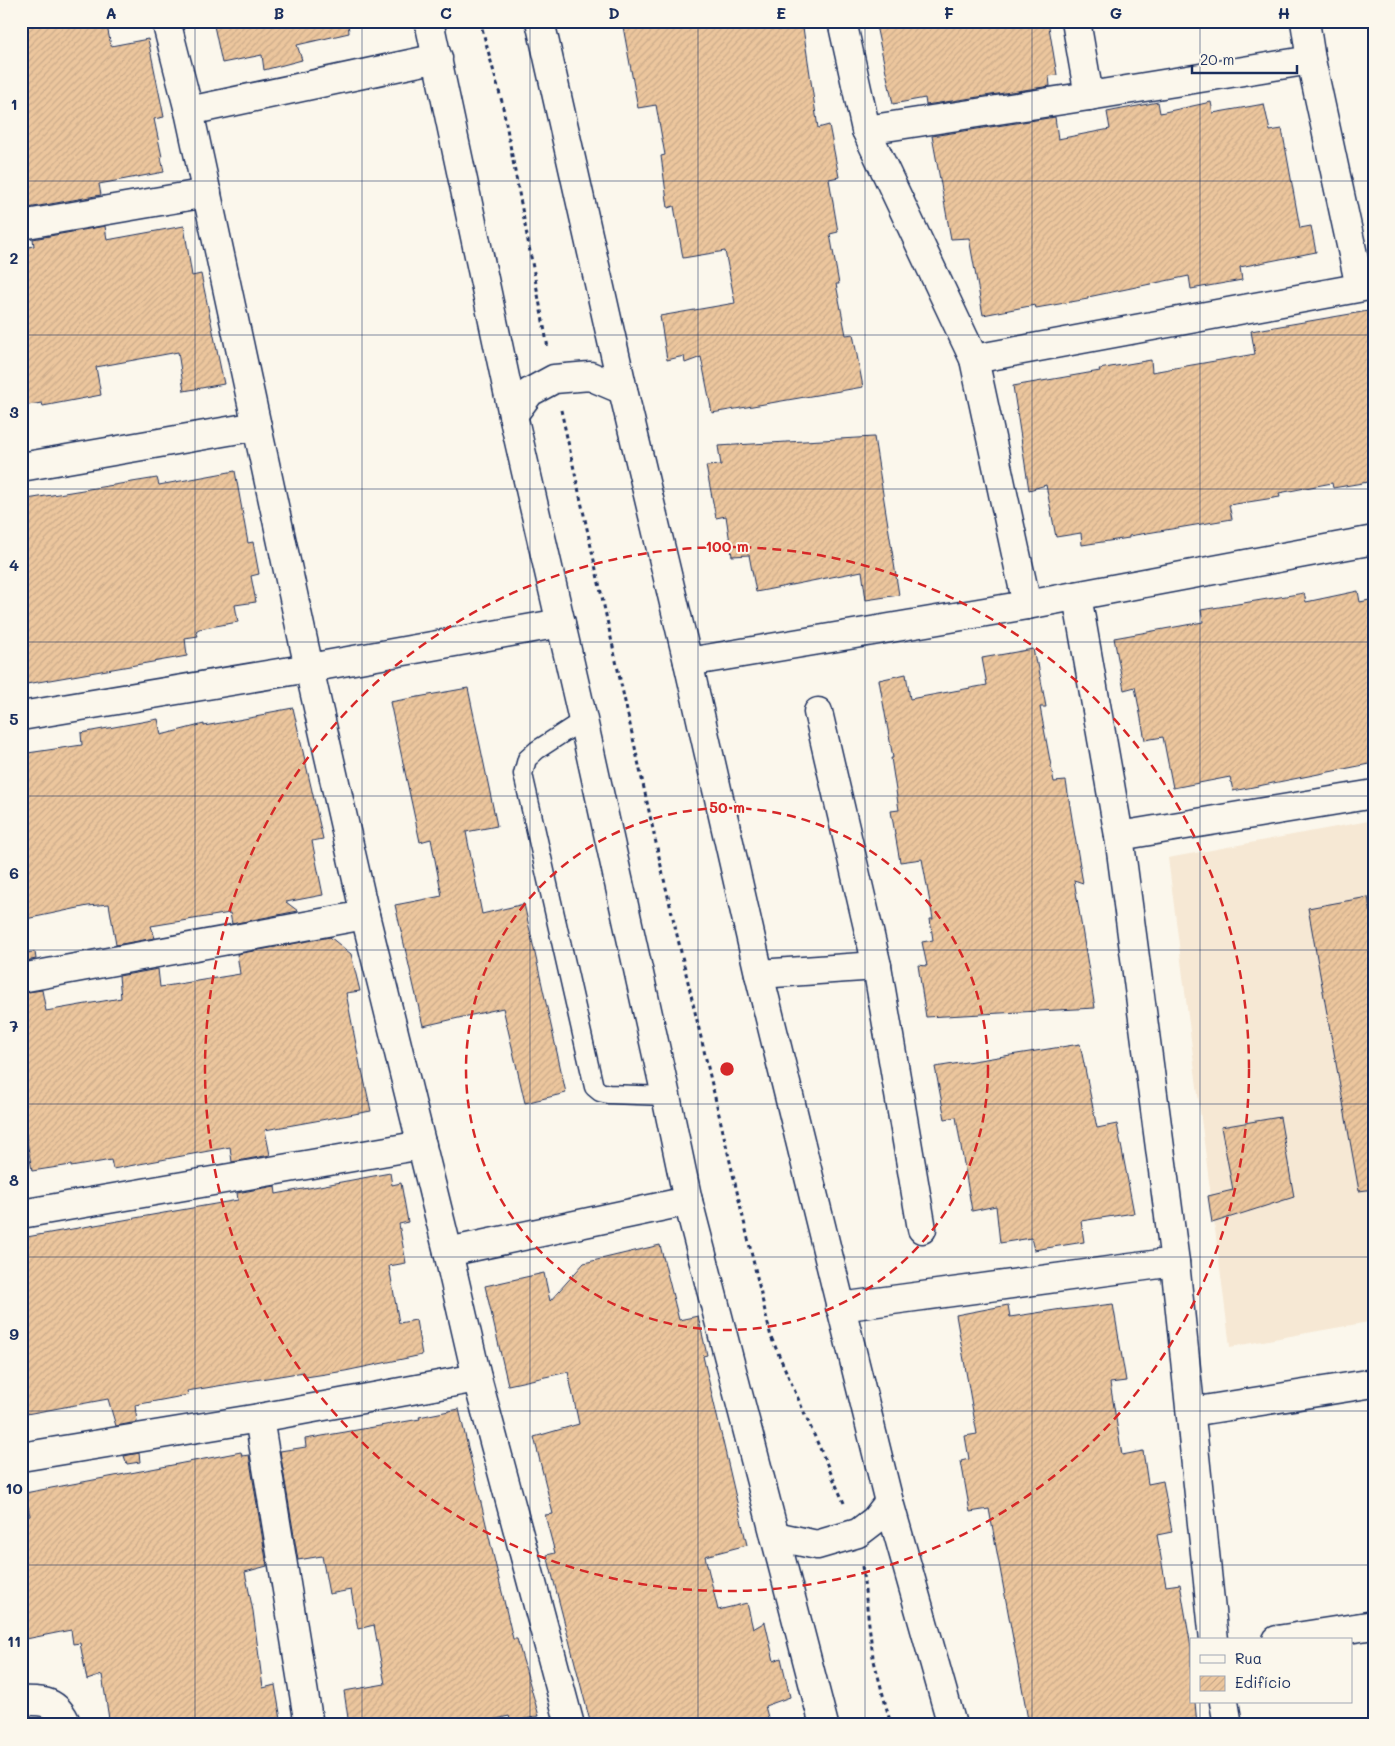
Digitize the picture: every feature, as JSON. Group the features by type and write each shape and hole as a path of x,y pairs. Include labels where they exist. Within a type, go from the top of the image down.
{"street":[{"path":"166,21 189,111 309,668 366,915 448,1252 476,1378 570,1725"},
{"path":"429,21 513,415 583,720 688,1201 824,1725"},
{"path":"540,21 623,390 840,1307 889,1502 952,1725"},
{"path":"842,21 866,130 974,360 1027,606"},
{"path":"1076,21 1089,96"},
{"path":"974,360 1367,286 1311,60 1305,21"},
{"path":"189,111 438,58"},
{"path":"866,130 1311,60"},
{"path":"21,225 206,193"},
{"path":"513,415 530,392 554,379 590,376 623,390"},
{"path":"21,467 257,426"},
{"path":"688,662 1027,606 1374,540"},
{"path":"1077,596 1119,836 1175,1262 1214,1638"},
{"path":"21,716 309,668 561,623"},
{"path":"818,712 878,966 922,1229"},
{"path":"1119,836 1374,794"},
{"path":"21,978 366,915"},
{"path":"760,974 878,966"},
{"path":"21,1214 422,1145"},
{"path":"448,1252 688,1201"},
{"path":"840,1307 1175,1262"},
{"path":"21,1457 259,1418 476,1378"},
{"path":"1191,1412 1374,1383"},
{"path":"259,1418 308,1725"},
{"path":"775,1536 817,1545 858,1533 875,1520 889,1502"},
{"path":"1290,1638 1374,1625"},
{"path":"21,1701 41,1700 55,1706 67,1725"},
{"path":"1224,1704 1228,1725"}],"lane":[{"path":"583,720 537,750 527,759 523,774 594,1087 600,1092 608,1094 666,1096"}],"path":[{"path":"480,21 502,102 554,379 662,874 771,1336 858,1533 874,1657 891,1725"}],"shaded area":[{"path":"1374,820 1374,1321 1230,1347 1168,858"}],"building":[{"path":"21,21 106,21 111,46 148,39 164,117 154,119 164,172 99,184 101,195 28,208 26,194 21,195"},
{"path":"213,21 348,21 349,33 297,45 302,60 264,70 262,55 222,63"},
{"path":"622,21 802,21 818,128 829,125 839,177 829,179 838,232 830,234 839,284 836,284 846,335 853,334 863,387 712,413 701,357 685,363 684,356 667,360 660,316 735,303 725,251 683,258 674,206 668,208 661,156 665,155 656,105 638,108"},
{"path":"875,21 1048,21 1057,75 1049,76 1050,86 926,105 925,98 893,104"},
{"path":"1158,102 1160,113 1211,102 1213,113 1264,104 1270,131 1282,129 1300,228 1311,226 1316,252 1240,267 1242,280 1191,289 1189,276 1088,297 1088,299 1036,308 1035,305 983,315 969,238 951,239 932,136 1055,117 1058,139 1110,129 1107,112"},
{"path":"105,226 107,240 184,226 192,276 201,274 224,384 184,391 178,352 96,367 101,395 43,406 42,403 21,406 21,248 34,246 33,239"},
{"path":"1374,310 1374,481 1333,488 1332,483 1279,493 1280,497 1229,505 1232,519 1129,536 1129,538 1082,545 1081,533 1056,537 1046,485 1029,490 1013,386 1151,360 1152,372 1255,354 1251,331"},
{"path":"874,437 899,595 866,600 862,571 756,592 749,555 732,556 726,516 716,518 706,466 721,465 718,446"},
{"path":"235,471 248,543 253,542 259,574 251,576 256,602 235,605 238,622 199,629 196,631 198,636 185,638 187,656 21,685 21,500 157,478 159,485"},
{"path":"1358,591 1360,602 1374,599 1374,763 1233,791 1230,777 1173,788 1163,737 1145,740 1135,687 1124,690 1114,638 1203,622 1201,610 1304,593 1306,602"},
{"path":"1033,649 1036,664 1038,664 1046,707 1040,707 1054,782 1066,781 1083,883 1074,880 1095,1008 926,1017 918,965 927,966 922,942 933,940 930,919 933,919 922,859 900,862 891,811 899,810 891,758 893,758 879,680 906,674 910,699 987,685 982,658"},
{"path":"468,688 497,826 466,832 482,914 524,904 566,1093 525,1103 503,1008 423,1026 395,905 442,896 431,839 420,842 390,702"},
{"path":"293,708 323,839 312,841 323,895 286,902 298,911 232,924 230,913 151,926 155,938 116,945 109,904 88,906 21,920 21,754 82,745 81,733 158,719 161,735 204,724 204,726 266,715 266,713"},
{"path":"1368,897 1374,930 1374,1189 1359,1191 1308,908"},
{"path":"330,937 351,954 360,991 346,993 371,1111 265,1130 270,1155 232,1162 230,1147 113,1169 111,1160 32,1171 24,1123 21,1123 21,993 42,990 46,1011 121,998 119,976 158,969 160,987 240,974 237,954"},
{"path":"35,952 36,959 21,962 21,953"},
{"path":"1080,1044 1097,1128 1117,1124 1134,1213 1081,1221 1084,1242 1034,1250 1031,1238 1000,1243 996,1206 972,1211 956,1117 945,1119 935,1067"},
{"path":"1280,1117 1294,1197 1212,1223 1208,1196 1233,1190 1221,1127"},
{"path":"390,1173 392,1185 401,1183 408,1222 399,1224 406,1263 389,1266 399,1323 416,1320 422,1355 306,1377 304,1372 187,1391 188,1395 135,1405 137,1422 116,1426 108,1399 21,1415 21,1238 238,1200 237,1193 275,1186 276,1194"},
{"path":"660,1245 679,1320 698,1316 707,1355 703,1356 747,1545 705,1556 718,1610 747,1603 753,1629 765,1622 774,1661 781,1658 790,1697 765,1706 770,1725 591,1725 547,1555 555,1553 545,1515 553,1514 534,1437 579,1424 568,1372 508,1385 485,1286 544,1273 550,1301 584,1263"},
{"path":"1113,1304 1126,1381 1110,1383 1122,1455 1143,1451 1148,1484 1163,1481 1172,1532 1157,1535 1166,1586 1180,1584 1190,1641 1190,1704 1195,1704 1197,1725 1029,1725 989,1509 970,1512 961,1461 969,1459 965,1436 977,1434 956,1315 1008,1305 1010,1317"},
{"path":"459,1409 513,1639 517,1639 539,1716 511,1722 509,1716 471,1725 349,1725 344,1691 385,1684 374,1625 358,1629 351,1590 329,1594 322,1556 298,1560 280,1451 306,1447 305,1439 420,1419 419,1417"},
{"path":"241,1452 242,1456 249,1455 267,1566 245,1572 253,1611 263,1688 275,1685 282,1725 110,1725 102,1675 87,1680 80,1643 73,1644 71,1630 21,1640 21,1518 30,1516 25,1493"},
{"path":"139,1453 140,1462 127,1464 124,1456"}]}
